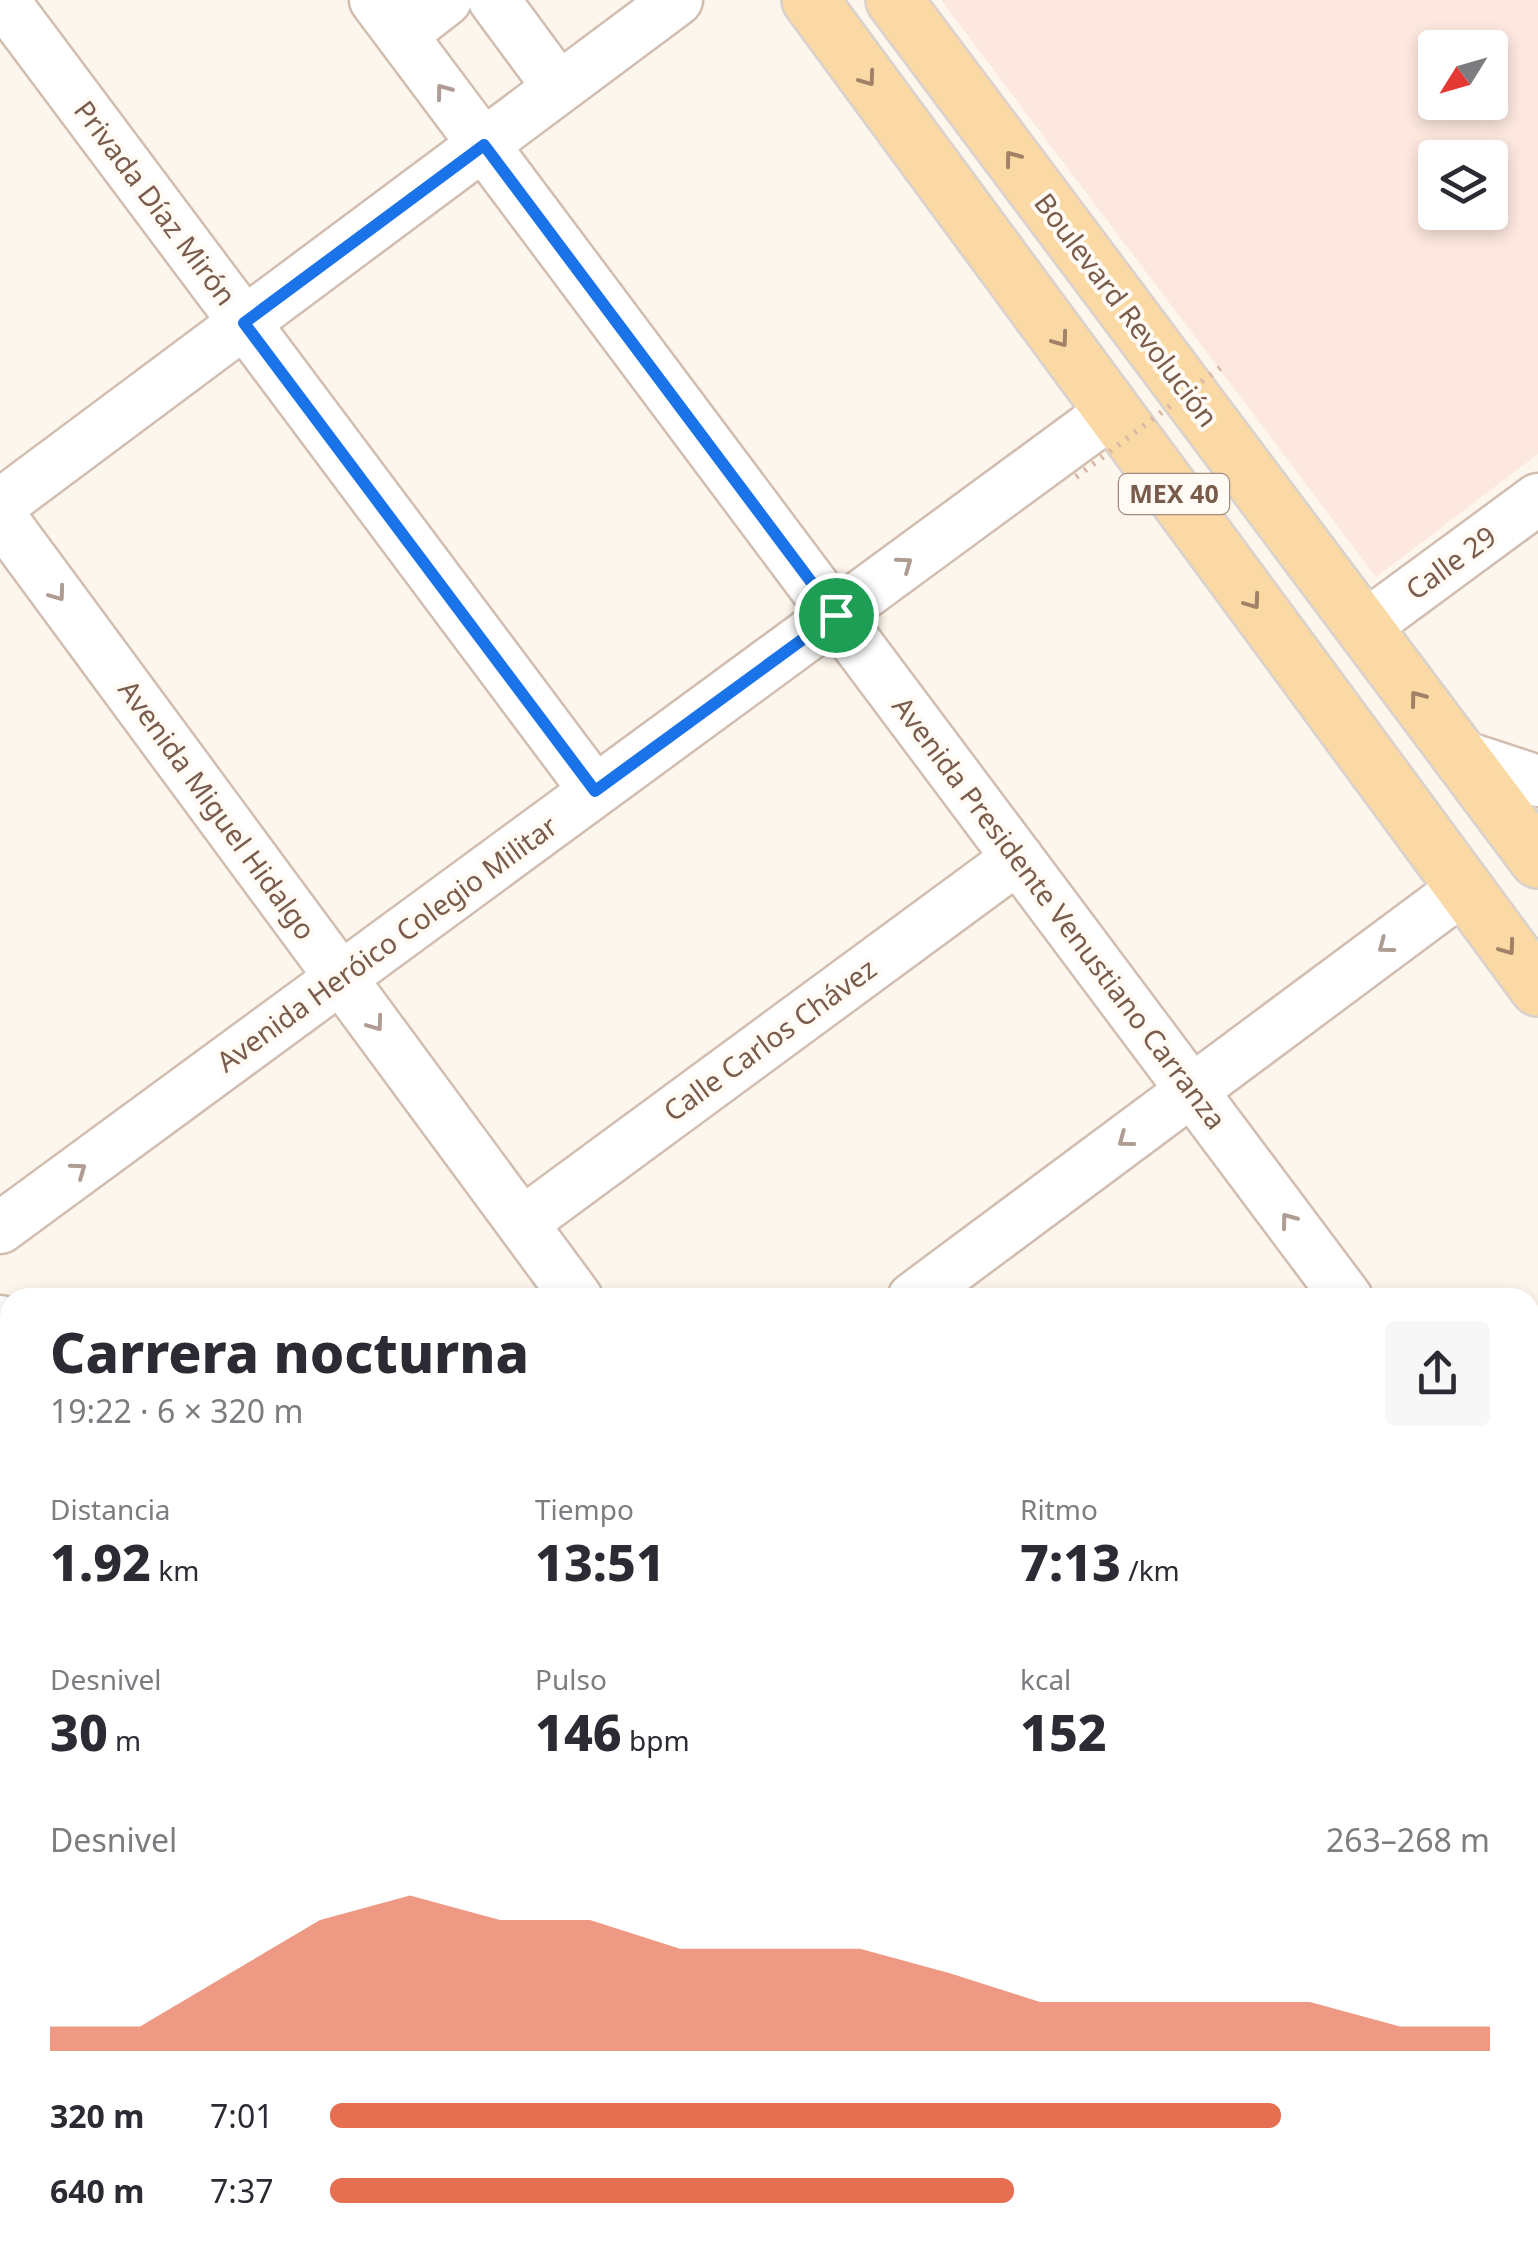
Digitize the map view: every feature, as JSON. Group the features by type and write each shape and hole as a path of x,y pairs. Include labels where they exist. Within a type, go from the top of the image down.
{"main road":[{"name":"MEX 40","path":"810,0 1538,988"},
{"name":"Boulevard Revolución","path":"894,0 1538,860"}],"street":[{"name":"Privada Díaz Mirón","path":"2,0 595,791"},
{"path":"388,17 446,0"},
{"path":"494,0 560,88"},
{"path":"0,505 677,0"},
{"name":"Avenida Presidente Venustiano Carranza","path":"388,17 1340,1288"},
{"name":"Avenida Heróico Colegio Militar","path":"0,1228 1113,411"},
{"name":"Calle 29","path":"1364,628 1538,499"},
{"name":"Avenida Miguel Hidalgo","path":"0,516 570,1288"},
{"path":"1459,754 1538,781"},
{"name":"Calle Carlos Chávez","path":"522,1223 1018,858"},
{"path":"926,1288 1464,888"},
{"path":"0,1320 0,1337"}],"path":[{"path":"1076,477 1224,365"}],"shaded area":[{"path":"941,0 1538,0 1538,454 1376,577"}],"route":[{"path":"484,145 836,615 595,791 244,323 484,145"}]}
